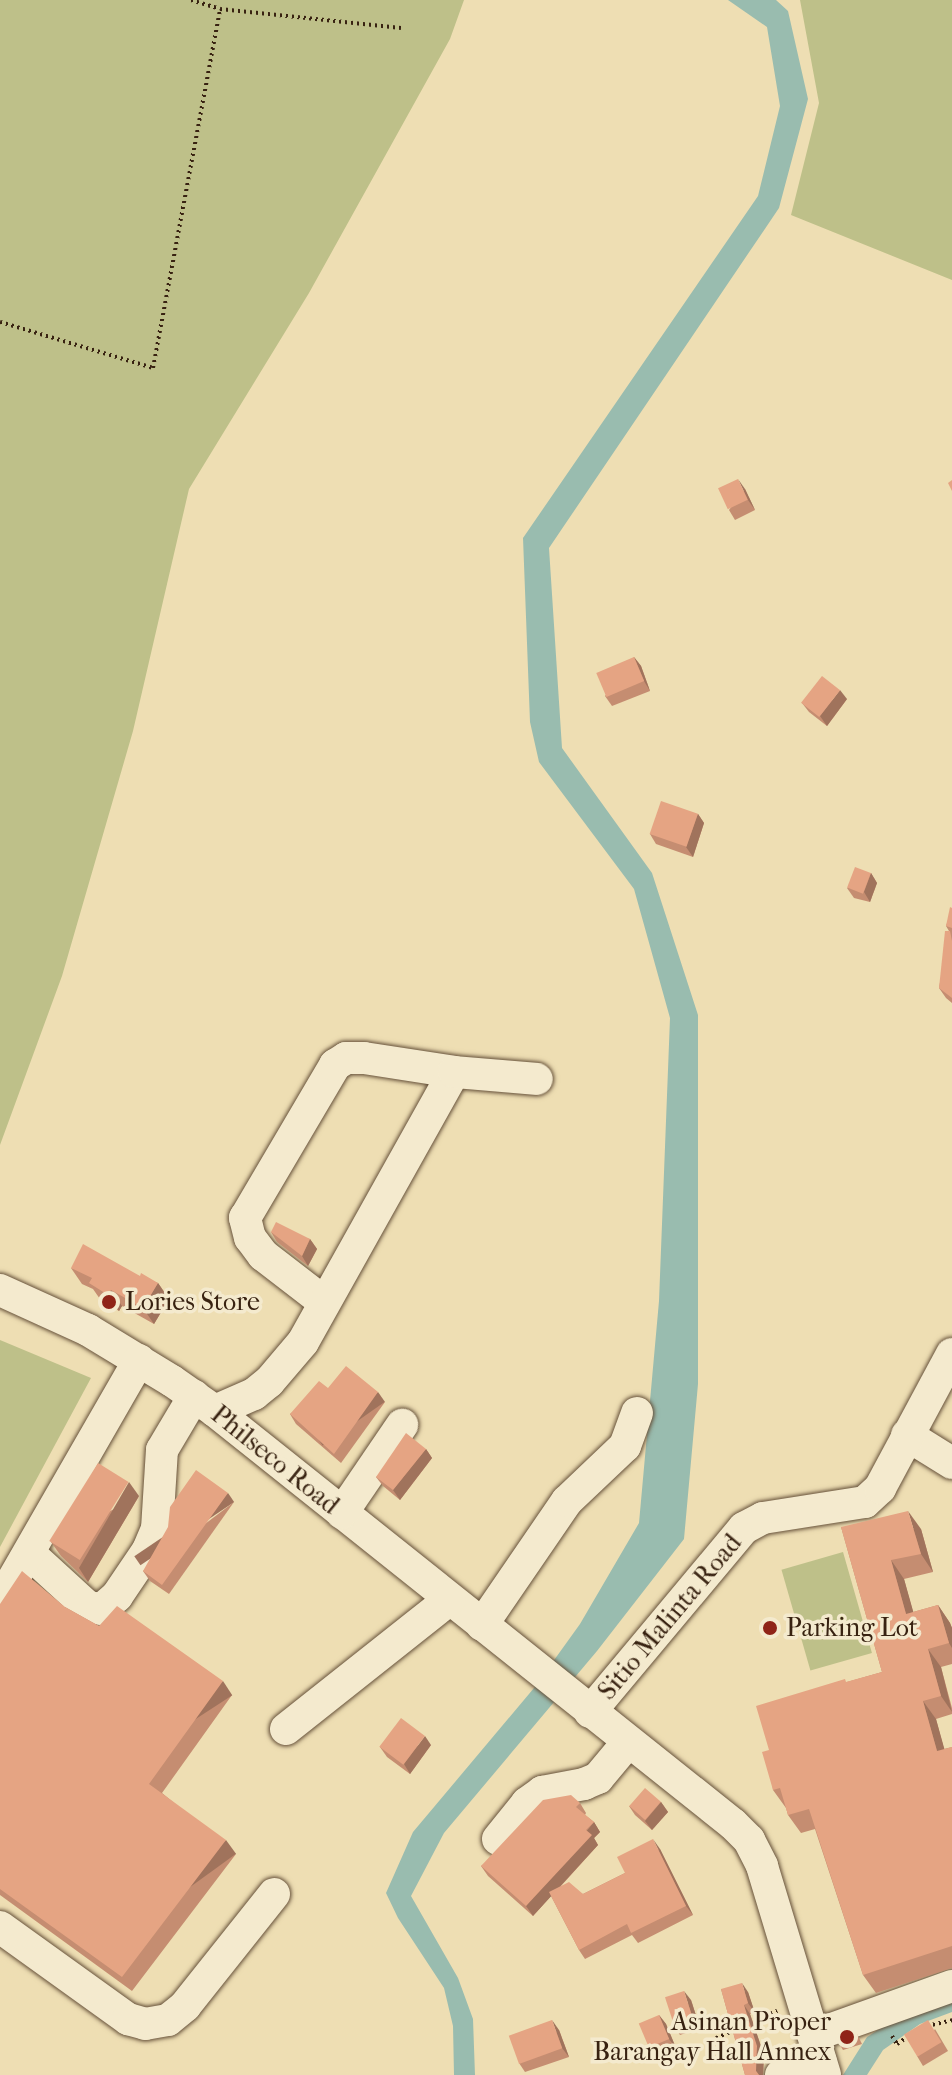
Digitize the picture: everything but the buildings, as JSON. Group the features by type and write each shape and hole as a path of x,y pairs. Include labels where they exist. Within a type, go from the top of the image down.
{"street":[{"path":"324,1302 263,1255 250,1238 245,1218 335,1065 346,1058 364,1058 454,1072 537,1079"},
{"path":"29,1553 88,1607 102,1609 117,1596 148,1550 157,1529 162,1450 204,1404 254,1394 277,1374 303,1342 454,1072"},
{"name":"Philseco Road","path":"0,1290 88,1330 204,1404 749,1840 762,1866 805,1999 820,2057"},
{"name":"Sitio Malinta Road","path":"586,1708 744,1528 763,1518 865,1502 880,1488 952,1354"},
{"path":"0,1602 139,1360"},
{"path":"482,1625 567,1501 625,1446 637,1413"},
{"path":"342,1513 402,1425"},
{"path":"907,1435 952,1463"},
{"path":"286,1729 450,1599"},
{"path":"498,1839 527,1803 542,1792 598,1778 628,1742"},
{"path":"0,1927 128,2019 145,2024 168,2020 185,2006 274,1894"},
{"path":"781,2075 952,1986"}],"path":[{"path":"191,0 220,9 401,28"},
{"path":"0,322 153,368 220,9"},
{"path":"716,2038 805,1999"},
{"path":"897,2044 921,2028 952,2020"}],"green space":[{"path":"0,0 464,0 450,39 309,293 189,489 133,731 62,976 0,1145"},
{"path":"800,0 952,0 952,280 791,215 819,103"},
{"path":"0,1340 91,1378 0,1547"},
{"path":"843,1552 872,1653 810,1671 781,1570"}],"shaded area":[{"path":"728,0 776,0 788,11 808,99 779,208 549,548 562,748 652,873 698,1015 698,1384 684,1539 597,1651 444,1833 411,1896 458,1978 473,2019 475,2075 454,2075 453,2026 444,1988 398,1918 386,1893 413,1832 534,1688 580,1624 639,1523 659,1301 670,1018 634,889 539,762 530,722 523,538 758,196 780,106 767,27"},
{"path":"952,1994 952,2012 920,2024 883,2050 867,2075 843,2075 867,2037 910,2009"}],"place":[{"name":"Lories Store","path":"109,1302"},
{"name":"Parking Lot","path":"770,1628"},
{"name":"Asinan Proper Barangay Hall Annex","path":"847,2037"}]}
